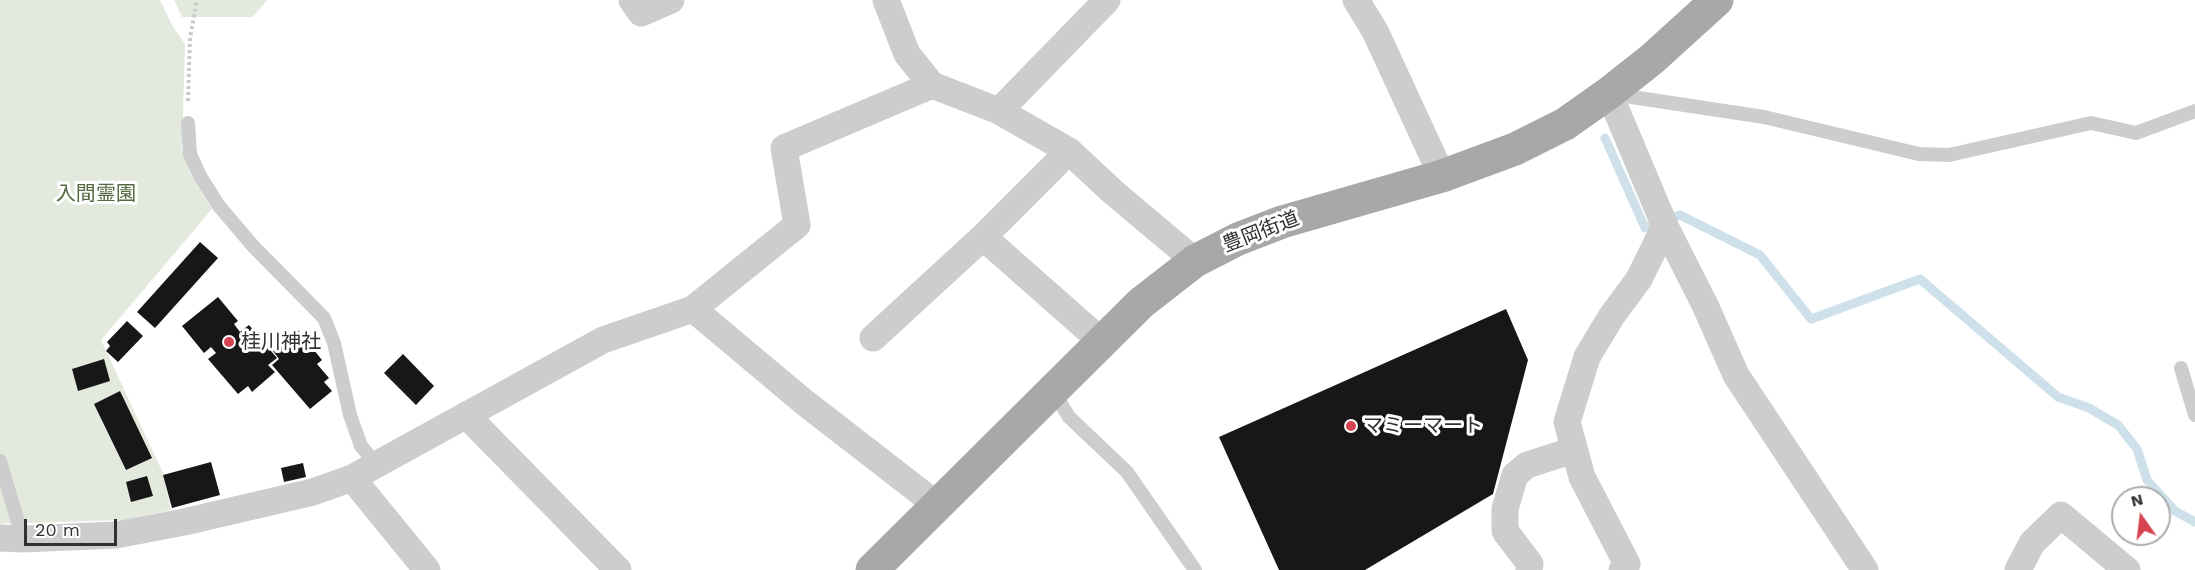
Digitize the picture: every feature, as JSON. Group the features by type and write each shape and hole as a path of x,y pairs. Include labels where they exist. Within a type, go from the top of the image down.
{"main road":[{"name":"豊岡街道","path":"875,569 1101,341 1141,303 1195,261 1238,239 1282,222 1442,176 1515,149 1565,124 1652,59 1717,0"}],"street":[{"path":"632,0 641,13 671,0"},
{"path":"886,0 908,54 932,85 999,111 1070,151 1113,192 1195,261"},
{"path":"999,111 1107,0"},
{"path":"1356,0 1375,31 1442,176"},
{"path":"12,539 117,535 184,522 302,494 352,478 603,340 693,309 797,225 784,148 932,85"},
{"path":"1609,93 1665,226 1705,305 1736,375 1865,570"},
{"path":"873,338 983,237 1070,151"},
{"path":"1622,570 1627,564 1582,477 1566,422 1587,357 1611,317 1639,279 1665,226"},
{"path":"983,237 1101,341"},
{"path":"693,309 804,402 937,505"},
{"path":"466,415 618,570"},
{"path":"1529,570 1530,564 1504,531 1505,509 1515,475 1527,465 1574,450"},
{"path":"352,478 427,570"},
{"path":"2018,570 2032,543 2061,515 2127,570"}],"lane":[{"path":"1609,93 1764,117 1919,154 1949,155 2091,123 2136,133 2195,111"},
{"path":"188,123 190,154 200,176 219,206 253,246 324,318 334,344 350,415 361,446 376,464"},
{"path":"2181,368 2195,415"},
{"path":"1053,391 1069,417 1127,472 1194,570"},
{"path":"0,461 12,539"}],"path":[{"path":"188,123 190,38 197,0"}],"green space":[{"name":"入間霊園","path":"0,0 160,0 172,25 185,44 182,150 191,175 212,209 101,340 163,473 171,510 124,520 0,524"},
{"path":"174,0 267,0 253,17 182,17"}],"building":[{"path":"200,242 218,258 155,328 137,312"},
{"path":"218,297 238,321 234,324 240,332 249,325 277,358 268,365 275,372 252,392 248,386 238,394 208,359 216,353 211,347 204,353 182,326"},
{"path":"1506,309 1528,360 1493,494 1365,570 1279,570 1219,437"},
{"path":"127,321 143,336 118,362 106,351 110,346 107,342"},
{"path":"298,330 322,360 317,364 329,378 324,382 332,391 310,409 272,365 279,359 273,351"},
{"path":"403,354 434,386 416,405 384,373"},
{"path":"104,359 110,381 78,391 72,369"},
{"path":"120,391 152,458 126,470 94,404"},
{"path":"211,462 220,495 172,508 163,475"},
{"path":"303,463 306,477 284,482 281,468"},
{"path":"147,476 153,496 131,502 126,482"}],"waterway":[{"path":"1605,138 1645,228 1680,215 1760,255 1811,319 1920,279 2058,397 2089,408 2118,425 2137,449 2147,480 2175,511 2195,522"}],"place":[{"name":"桂川神社","path":"229,342"},
{"name":"マミーマート","path":"1351,426"}]}
